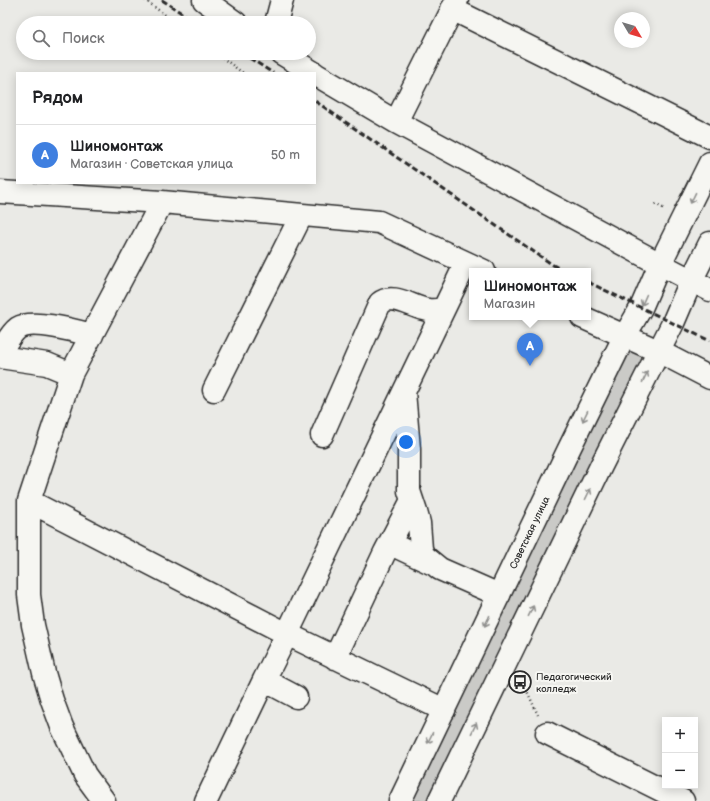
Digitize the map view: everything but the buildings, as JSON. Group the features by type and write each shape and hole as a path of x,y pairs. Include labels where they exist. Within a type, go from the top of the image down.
{"main road":[{"path":"204,0 226,16"},
{"path":"278,16 282,0"},
{"path":"396,122 455,5 710,137"},
{"path":"293,60 313,72"},
{"path":"316,74 396,122 710,290"},
{"name":"Советская улица","path":"400,801 624,337 641,308 660,264 710,163"},
{"path":"0,192 162,202 379,222 474,267"},
{"path":"104,801 86,775 62,727 44,673 33,625 30,596 30,501 71,374 162,202"},
{"path":"214,390 301,216"},
{"path":"439,801 673,323 691,281 710,243"},
{"path":"206,801 443,309 469,274"},
{"path":"322,435 380,303 387,299 404,302 426,310 434,311 443,309"},
{"path":"588,320 710,378"},
{"path":"0,353 13,333 19,328 29,325 63,328 92,335"},
{"path":"0,357 47,364 71,374"},
{"path":"404,391 410,462 408,491 419,523 421,549 424,556 431,563"},
{"path":"335,658 385,552 412,500"},
{"path":"30,501 287,634 444,710"},
{"path":"385,552 390,547 395,546 431,563 440,569 499,595"},
{"path":"264,680 296,697"},
{"path":"546,733 683,801"}],"path":[{"path":"145,0 167,16"},
{"path":"225,60 242,72"},
{"path":"510,654 546,733"}],"shaded area":[{"path":"633,350 644,356 645,360 432,801 411,801 628,351"}],"railway":[{"path":"162,0 186,16"},
{"path":"253,60 271,72"},
{"path":"316,102 559,268"},
{"path":"591,283 710,341"}],"place":[{"name":"Шиномонтаж","path":"530,366"},
{"name":"Педагогический колледж","path":"520,682"}]}
